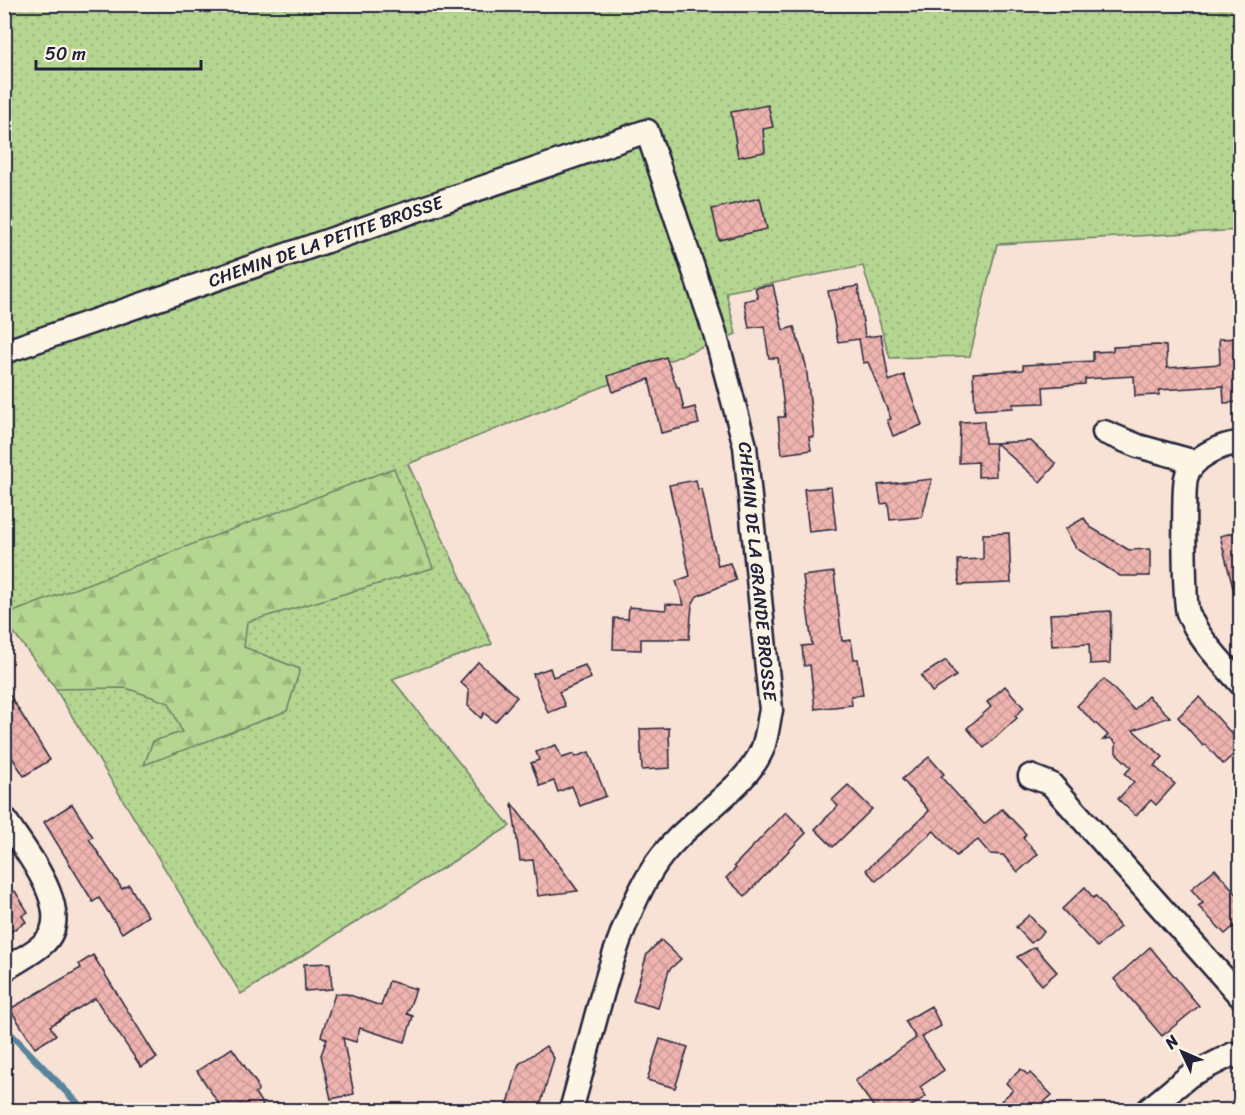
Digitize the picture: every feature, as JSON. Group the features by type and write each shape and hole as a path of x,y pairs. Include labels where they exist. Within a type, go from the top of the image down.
{"street":[{"name":"CHEMIN DE LA PETITE BROSSE","path":"4,352 647,131"},
{"name":"CHEMIN DE LA GRANDE BROSSE","path":"571,1110 625,922 652,868 685,828 738,783 762,751 771,710 745,446 715,333 647,131"},
{"path":"1104,432 1138,446 1196,462"},
{"path":"1240,443 1224,444 1196,462 1186,477 1187,611 1205,643 1240,683"},
{"path":"1030,776 1051,784 1240,996"},
{"path":"4,818 51,894 56,922 45,943 4,970"},
{"path":"1148,1110 1189,1076 1238,1051"}],"green space":[{"path":"5,5 1240,5 1240,230 997,244 970,356 890,358 863,266 726,292 736,334 408,464 492,644 392,679 510,826 241,994 5,606"},
{"path":"394,468 433,568 247,622 244,647 300,669 287,711 144,765 153,741 182,732 169,703 126,688 56,689 5,621 5,615"}],"building":[{"path":"768,105 773,127 763,129 765,152 738,157 731,112"},
{"path":"760,198 767,229 719,240 712,209"},
{"path":"773,285 783,330 794,327 806,365 814,437 809,437 811,450 782,454 778,417 785,417 778,358 769,358 764,326 749,328 744,301 758,298 755,288"},
{"path":"858,286 865,337 881,335 889,381 904,375 922,425 893,436 887,420 891,419 868,362 863,363 859,339 838,342 828,291"},
{"path":"1240,338 1240,402 1224,403 1223,386 1159,390 1159,395 1135,396 1134,376 1085,379 1085,384 1043,387 1044,403 1013,404 1013,408 975,410 973,373 1023,370 1023,365 1093,361 1093,352 1113,351 1113,347 1158,345 1166,346 1167,368 1220,364 1219,339"},
{"path":"666,357 677,387 679,387 684,410 695,407 699,424 661,433 649,379 613,392 608,376"},
{"path":"984,421 985,443 995,443 996,476 978,477 978,462 959,463 960,422"},
{"path":"1031,441 1056,464 1040,482 996,443"},
{"path":"932,479 922,517 890,520 888,503 881,504 878,485"},
{"path":"696,480 698,490 702,489 718,566 730,563 736,580 697,596 692,605 689,639 641,639 641,650 613,649 614,618 628,619 629,607 666,610 666,604 684,605 676,581 690,576 669,485"},
{"path":"831,487 836,529 809,532 804,489"},
{"path":"1084,518 1090,527 1129,550 1150,549 1150,576 1120,576 1076,548 1065,529"},
{"path":"1240,531 1240,588 1233,588 1220,536"},
{"path":"1009,533 1011,583 959,585 958,560 983,559 983,534"},
{"path":"834,572 842,641 851,640 854,659 858,659 863,695 851,696 852,705 815,709 810,665 804,666 802,646 812,645 803,576"},
{"path":"1111,611 1110,663 1090,664 1089,644 1052,646 1050,614"},
{"path":"946,660 956,676 932,692 921,676"},
{"path":"478,662 517,697 495,722 484,713 481,718 468,706 469,690 460,682"},
{"path":"585,665 591,678 559,692 565,706 548,713 533,674 550,668 553,677"},
{"path":"1104,679 1134,710 1148,696 1170,717 1133,730 1163,757 1154,766 1175,784 1156,805 1151,800 1136,816 1118,799 1134,782 1125,774 1131,767 1116,753 1116,743 1110,738 1103,740 1108,735 1077,706"},
{"path":"4,686 50,760 24,776 4,745"},
{"path":"1005,686 1024,708 1015,716 1017,718 984,748 967,728 991,707 987,702"},
{"path":"1199,697 1240,743 1240,749 1223,764 1205,744 1203,746 1178,717"},
{"path":"669,728 670,768 642,770 640,729"},
{"path":"556,745 562,758 574,754 575,757 589,752 606,796 580,806 572,786 558,792 554,781 540,786 531,763 539,760 536,752"},
{"path":"929,757 944,774 941,777 984,824 1002,809 1026,834 1023,838 1038,854 1018,872 1003,855 990,854 978,840 956,856 934,831 876,881 866,870 929,811 902,779"},
{"path":"848,785 872,809 833,847 815,829 838,806 832,800"},
{"path":"72,804 93,837 89,839 122,889 129,885 148,916 122,933 99,898 93,902 44,822"},
{"path":"512,804 578,891 538,896 533,860 520,861"},
{"path":"786,812 806,833 745,896 726,878 736,868 734,866"},
{"path":"1215,869 1240,898 1240,921 1225,934 1198,906 1203,903 1191,889"},
{"path":"4,884 10,895 15,891 28,912 22,916 26,922 4,936"},
{"path":"1085,887 1093,898 1096,896 1120,927 1097,947 1062,909"},
{"path":"1029,915 1044,932 1031,943 1016,927"},
{"path":"661,940 681,959 669,970 658,1008 633,1001 647,954"},
{"path":"1035,947 1057,972 1042,985 1017,957"},
{"path":"1150,947 1199,1006 1162,1036 1114,979"},
{"path":"93,955 157,1058 141,1067 95,998 50,1026 56,1035 35,1048 10,1009 81,968 79,964"},
{"path":"330,963 332,989 305,991 304,964"},
{"path":"389,981 416,989 407,1014 413,1016 405,1042 360,1028 356,1042 343,1038 354,1094 331,1099 321,1055 327,1039 321,1036 335,994 347,994 381,1006"},
{"path":"931,1006 941,1026 922,1037 944,1070 920,1087 926,1096 906,1110 876,1110 855,1081 916,1038 905,1021"},
{"path":"660,1039 688,1047 675,1088 647,1080"},
{"path":"546,1046 554,1058 539,1110 517,1110 507,1107 519,1064"},
{"path":"232,1048 257,1084 258,1091 255,1093 266,1110 223,1110 197,1071"},
{"path":"1021,1069 1028,1075 1030,1073 1052,1095 1035,1110 1010,1110 1001,1101 1013,1090 1006,1083"}],"waterway":[{"path":"4,1027 84,1110"}]}
